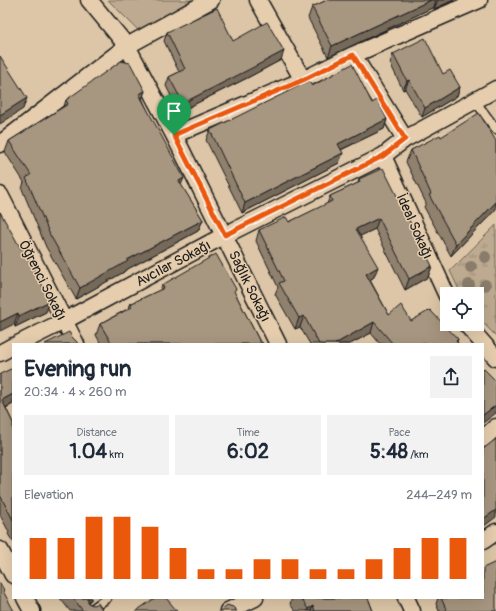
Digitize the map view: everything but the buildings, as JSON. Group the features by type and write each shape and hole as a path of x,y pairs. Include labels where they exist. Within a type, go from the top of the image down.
{"street":[{"name":"Sağlık Sokağı","path":"89,0 127,46 225,235 278,343"},
{"path":"0,144 127,46 211,0"},
{"path":"258,0 303,80"},
{"path":"174,135 303,80 353,55 478,0"},
{"path":"353,55 405,139"},
{"name":"Avcılar Sokağı","path":"20,343 225,235 383,156 405,139 496,89"},
{"name":"İdeal Sokağı","path":"383,156 443,287"},
{"name":"Öğrenci Sokağı","path":"0,195 75,343"},
{"path":"472,331 483,343"},
{"path":"484,344 496,358"},
{"path":"0,353 12,347"},
{"path":"484,438 496,428"},
{"path":"484,540 496,532"},
{"path":"0,550 12,573"},
{"path":"26,599 32,611"},
{"path":"228,611 253,599"},
{"path":"406,599 412,611"}],"lane":[{"path":"475,101 496,129"},
{"path":"89,611 106,599"}],"green space":[{"path":"108,0 192,0 139,31"},
{"path":"496,225 496,336 484,324 484,287 458,287 450,271"}],"route":[{"path":"353,55 405,139 383,156 225,235 174,135 303,80 353,55"}]}
